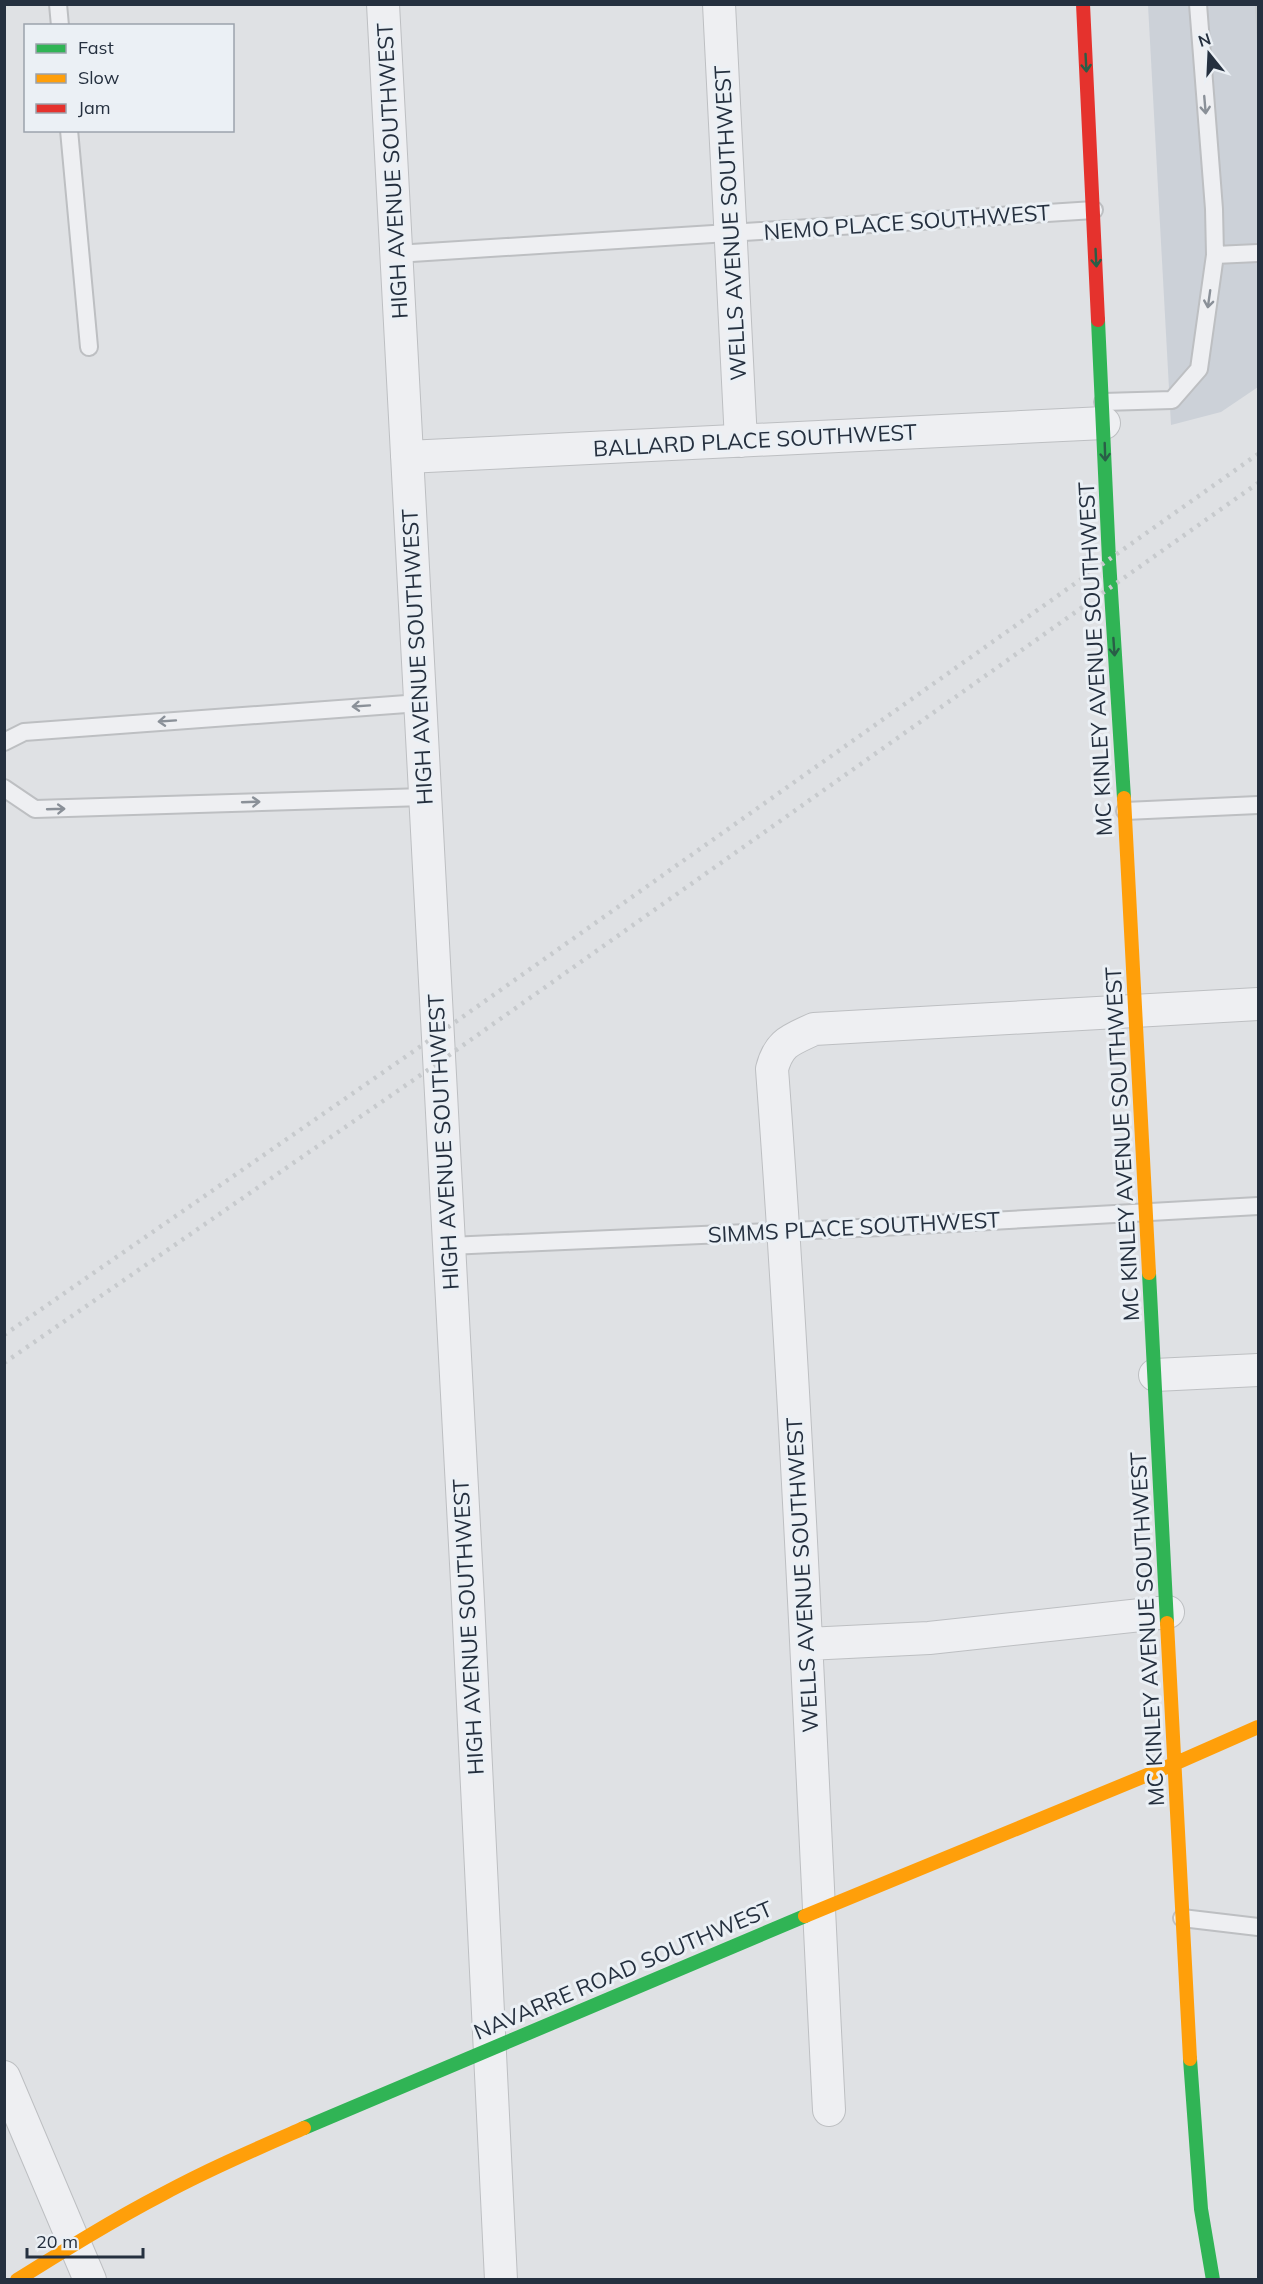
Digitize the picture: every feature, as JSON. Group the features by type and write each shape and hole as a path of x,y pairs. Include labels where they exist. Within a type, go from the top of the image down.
{"main road":[{"name":"MC KINLEY AVENUE SOUTHWEST","path":"1083,4 1109,560 1136,1009 1193,2114 1200,2197 1213,2280"},
{"name":"NAVARRE ROAD SOUTHWEST","path":"17,2280 76,2242 162,2193 239,2156 818,1910 1174,1764 1258,1727"}],"street":[{"name":"HIGH AVENUE SOUTHWEST","path":"383,4 501,2280"},
{"name":"WELLS AVENUE SOUTHWEST","path":"719,4 741,441"},
{"name":"BALLARD PLACE SOUTHWEST","path":"407,457 741,441 1103,412"},
{"path":"1136,1009 1258,1004"},
{"name":"WELLS AVENUE SOUTHWEST","path":"829,2110 807,1644 784,1230 772,1069 775,1057 785,1042 814,1029 1136,1009"},
{"path":"1155,1375 1258,1370"},
{"path":"807,1644 929,1638 1168,1612"},
{"path":"4,2077 76,2242 90,2280"}],"lane":[{"path":"58,4 60,24"},
{"path":"1103,412 1172,400 1199,369 1215,255 1214,209 1198,4"},
{"path":"69,132 89,347"},
{"name":"NEMO PLACE SOUTHWEST","path":"396,254 1094,210"},
{"path":"1215,255 1258,253"},
{"path":"4,742 24,732 420,703"},
{"path":"4,788 35,809 424,797"},
{"path":"1125,811 1258,805"},
{"name":"SIMMS PLACE SOUTHWEST","path":"449,1246 882,1227 1258,1206"},
{"path":"1182,1918 1258,1926"}],"shaded area":[{"path":"1148,5 1258,5 1258,387 1221,412 1171,425"}],"building":[{"path":"1255,4 1258,4 1258,44 1257,44"}],"railway":[{"path":"4,1335 437,1035 1258,454"},
{"path":"4,1363 438,1063 1258,483"}],"traffic: fast":[{"path":"1098,320 1109,560 1124,798"},
{"path":"1149,1273 1167,1623"},
{"path":"304,2128 805,1916"},
{"path":"1190,2059 1201,2209 1213,2280"}],"traffic: slow":[{"path":"1124,798 1149,1273"},
{"path":"1167,1623 1190,2059"},
{"path":"805,1916 1174,1764 1258,1727"},
{"path":"17,2280 163,2194 304,2128"}],"traffic: jam":[{"path":"1083,4 1098,320"}]}
